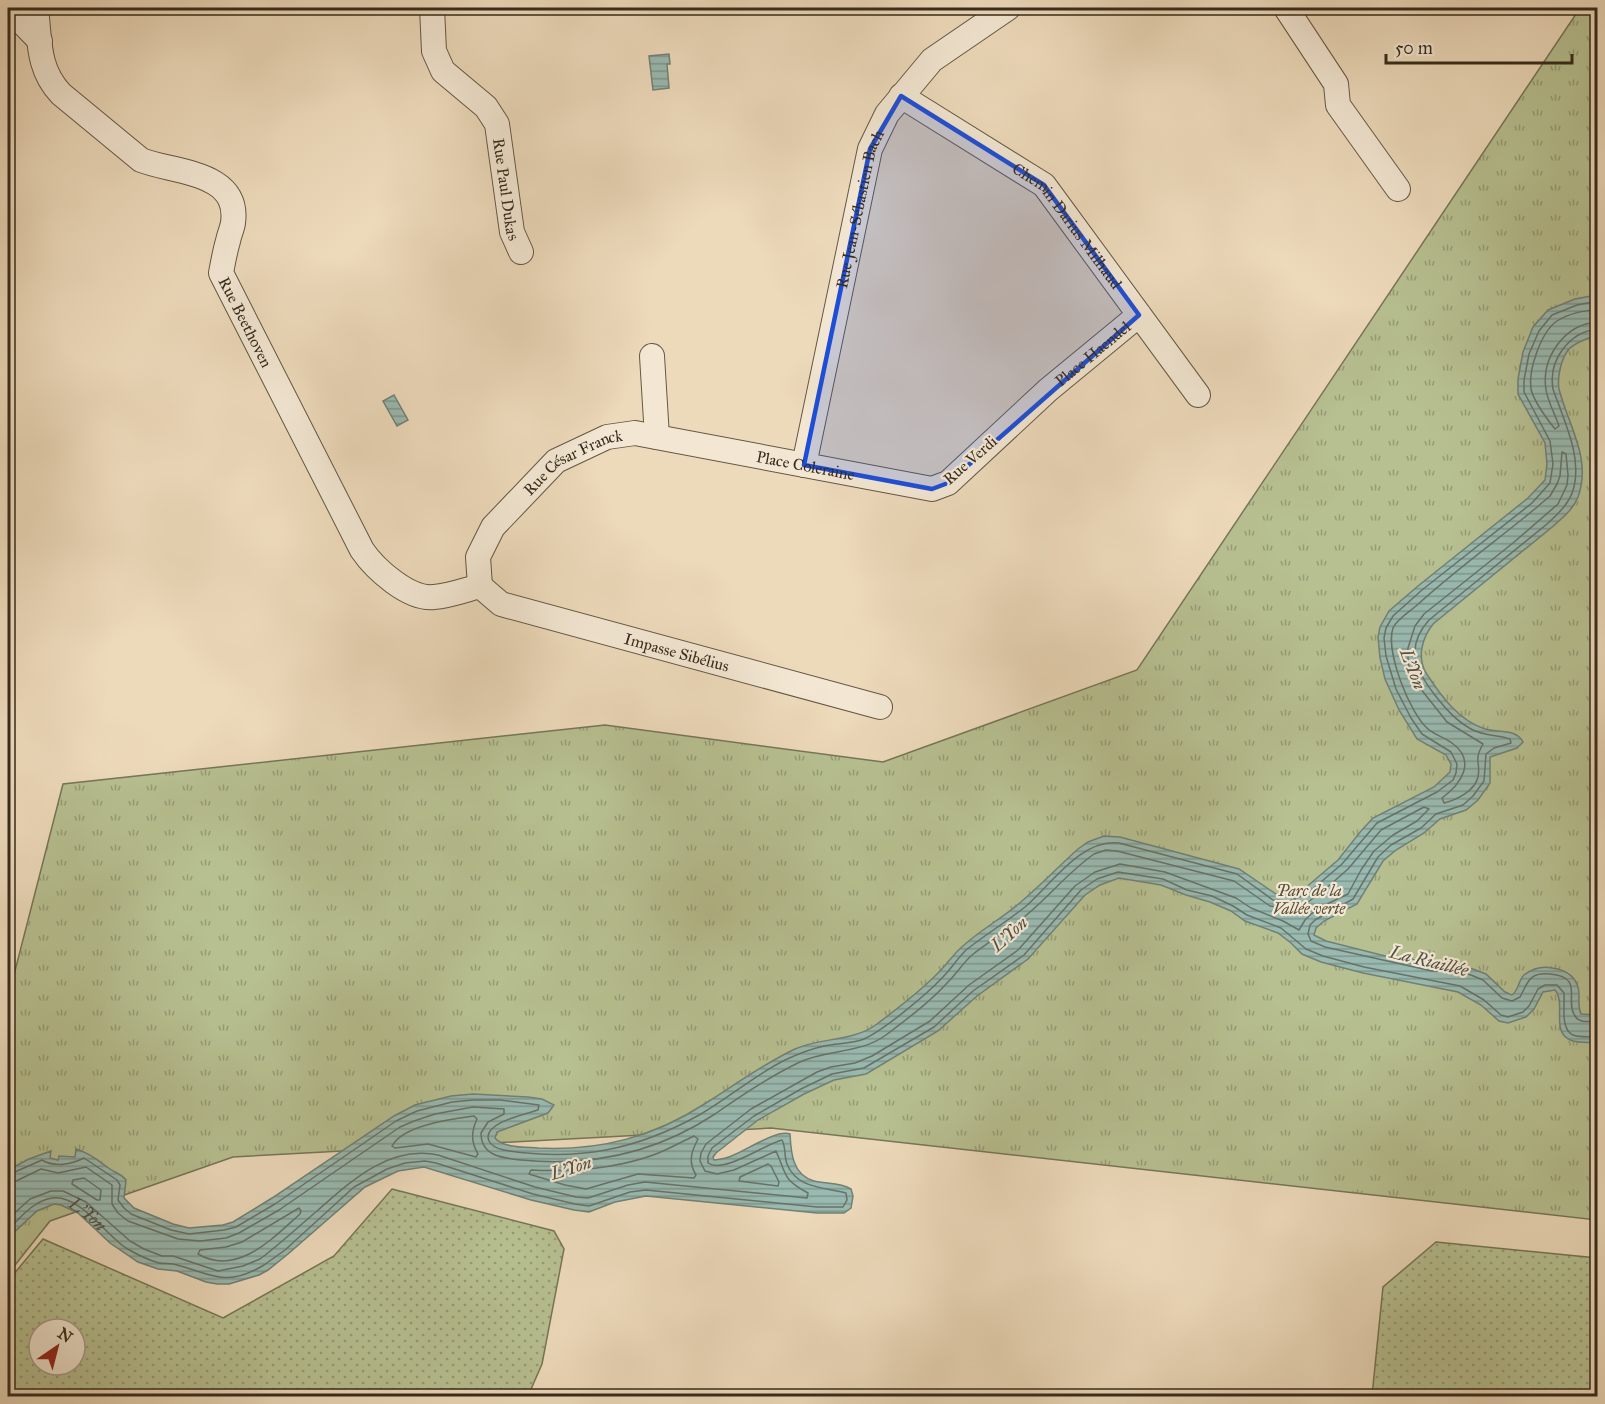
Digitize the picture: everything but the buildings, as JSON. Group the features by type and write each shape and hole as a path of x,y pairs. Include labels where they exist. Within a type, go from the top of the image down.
{"street":[{"path":"8,8 40,41"},
{"name":"Rue Beethoven","path":"36,8 43,67 50,83 141,160 156,166 202,176 216,182 228,194 233,224 221,273 370,563 403,588 432,598 480,586"},
{"name":"Rue Paul Dukas","path":"432,8 434,51 443,71 486,107 497,124 512,232 521,252"},
{"name":"Rue Jean-Sébastien Bach","path":"804,465 870,149 887,114 932,60 1008,8"},
{"path":"1286,8 1336,84 1338,105 1398,189"},
{"name":"Chemin Darius Milhaud","path":"901,96 1044,185 1198,395"},
{"name":"Place Haendel","path":"1044,393 1139,315"},
{"path":"652,356 657,437"},
{"name":"Rue Verdi","path":"880,480 924,489 932,489 948,483 1044,393"},
{"name":"Rue César Franck","path":"480,586 478,558 493,526 556,461 607,437 635,433 730,451"},
{"name":"Place Coleraine","path":"730,451 880,480"},
{"name":"Impasse Sibélius","path":"480,586 501,604 880,707"}],"highlighted area":[{"path":"901,96 1044,185 1139,315 948,483 932,489 804,465 870,149"}],"green space":[{"name":"Parc de la Vallée verte","path":"1580,8 1597,8 1597,1220 771,1128 233,1157 50,1221 8,1274 8,998 63,784 605,725 883,762 1137,670"},
{"path":"392,1189 554,1231 564,1249 542,1364 528,1396 8,1396 8,1281 43,1239 223,1318 334,1256"},
{"path":"1436,1242 1597,1258 1597,1396 1372,1396 1383,1287"}],"water":[{"path":"669,54 670,64 667,64 669,88 653,90 649,56"},
{"name":"L'Yon","path":"1597,295 1597,335 1569,349 1560,368 1559,389 1581,455 1582,483 1576,502 1551,528 1433,624 1426,635 1421,654 1426,673 1444,698 1466,720 1485,729 1516,735 1523,742 1517,748 1490,757 1490,783 1478,800 1466,810 1440,819 1424,833 1396,850 1383,861 1357,904 1324,921 1316,928 1314,935 1326,941 1393,958 1408,958 1433,965 1455,965 1473,969 1486,974 1505,992 1512,995 1522,977 1530,971 1545,967 1563,971 1577,984 1581,1014 1597,1015 1597,1043 1576,1042 1562,1032 1560,1003 1555,990 1543,992 1534,1009 1526,1017 1508,1023 1499,1021 1481,1005 1458,992 1321,962 1302,954 1278,933 1245,921 1231,911 1210,902 1161,885 1119,878 1100,885 1085,895 1028,959 977,996 938,1031 866,1074 834,1080 804,1094 758,1120 713,1157 714,1160 727,1158 769,1138 784,1133 790,1134 794,1162 801,1174 814,1181 838,1184 851,1189 853,1196 851,1208 844,1213 817,1213 646,1196 615,1202 589,1212 531,1200 424,1167 398,1171 365,1187 268,1270 229,1284 206,1282 177,1271 158,1269 138,1262 110,1243 78,1213 61,1205 54,1204 37,1211 8,1238 8,1170 51,1151 50,1158 58,1160 59,1156 75,1157 76,1149 90,1155 126,1180 124,1198 134,1208 189,1228 233,1222 394,1116 415,1105 451,1096 473,1094 528,1097 542,1099 554,1105 548,1113 497,1132 495,1138 503,1144 538,1148 583,1147 605,1144 646,1133 686,1115 760,1068 795,1049 868,1030 900,1007 940,971 960,949 1022,901 1078,849 1104,836 1120,837 1239,869 1276,894 1284,896 1304,889 1338,860 1373,818 1434,787 1450,772 1451,764 1446,755 1417,739 1399,710 1385,679 1380,658 1378,637 1380,627 1389,611 1528,498 1545,480 1547,464 1545,443 1518,394 1523,352 1533,327 1548,310 1575,299"},
{"path":"394,395 408,420 397,426 383,401"}],"water label":[{"name":"La Riaillée","path":"1429,961"}]}
